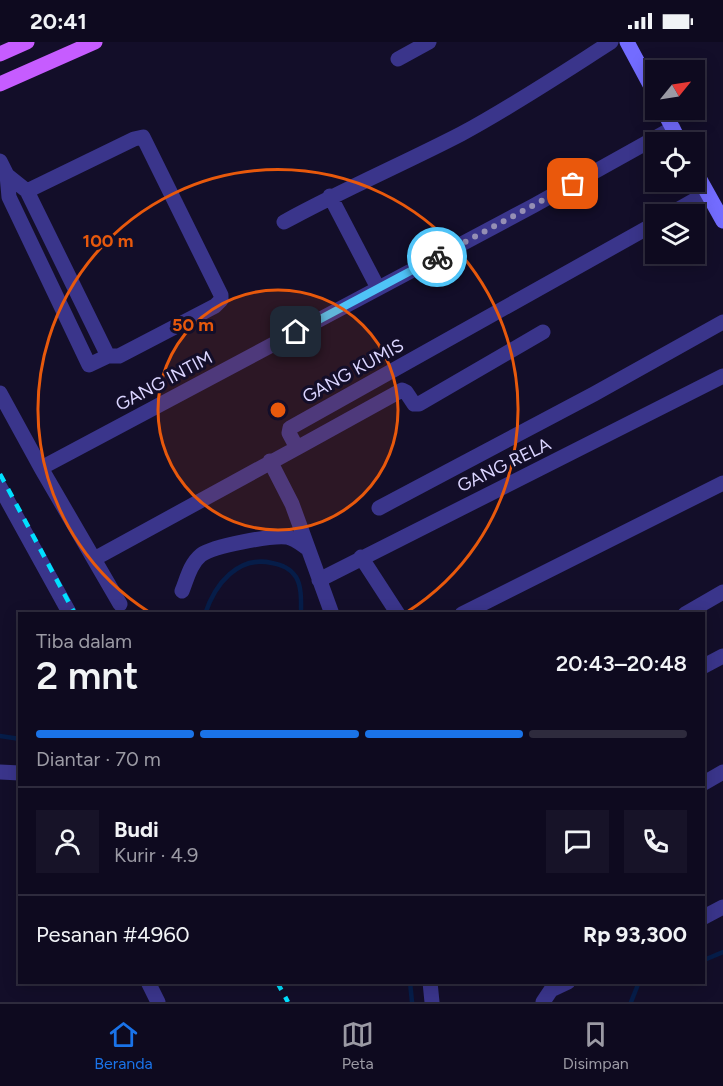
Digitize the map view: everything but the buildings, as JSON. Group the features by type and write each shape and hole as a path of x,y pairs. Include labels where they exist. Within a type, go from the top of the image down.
{"main road":[{"path":"0,54 27,42"},
{"path":"0,84 95,42"}],"street":[{"path":"398,59 429,42"},
{"path":"284,222 330,196 460,134 522,100 610,42"},
{"path":"627,42 645,76"},
{"path":"669,120 675,132"},
{"name":"GANG INTIM","path":"47,465 533,206 673,128"},
{"path":"4,168 9,197 89,365 108,356 119,356 215,306 220,300 221,296 145,139 139,137 134,139 27,191"},
{"path":"4,168 27,191 108,356"},
{"path":"705,190 723,221"},
{"path":"688,204 707,194"},
{"path":"330,196 378,288"},
{"name":"GANG KUMIS","path":"297,448 289,433 290,428 645,229"},
{"path":"33,247 50,239"},
{"path":"56,296 75,288"},
{"path":"72,329 91,321"},
{"path":"379,508 594,394 723,322"},
{"path":"94,559 364,409 402,390 414,404 419,404 543,332"},
{"name":"GANG RELA","path":"319,580 723,376"},
{"path":"0,393 47,465 94,559 120,604"},
{"path":"270,461 291,504 331,612"},
{"path":"466,612 723,483"},
{"path":"0,487 69,612"},
{"path":"182,591 193,563 212,549 276,537 291,538 307,548"},
{"path":"361,557 397,612"},
{"path":"688,612 723,592"},
{"path":"705,665 723,656"},
{"path":"0,772 18,773"},
{"path":"705,782 723,772"},
{"path":"705,916 723,907"},
{"path":"149,984 158,1002"},
{"path":"430,984 432,1002"},
{"path":"543,1002 551,990 564,984"}],"waterway":[{"path":"206,612 215,592 229,574 249,563 260,562 282,566 294,574 300,590 301,612"},
{"path":"0,736 18,739"},
{"path":"705,960 723,952"},
{"path":"410,984 412,1002"},
{"path":"631,1002 638,984"}],"railway":[{"path":"0,474 74,612"},
{"path":"278,984 288,1002"}],"way so far":[{"path":"437,257 573,184"}],"route":[{"path":"296,332 437,257"}]}
